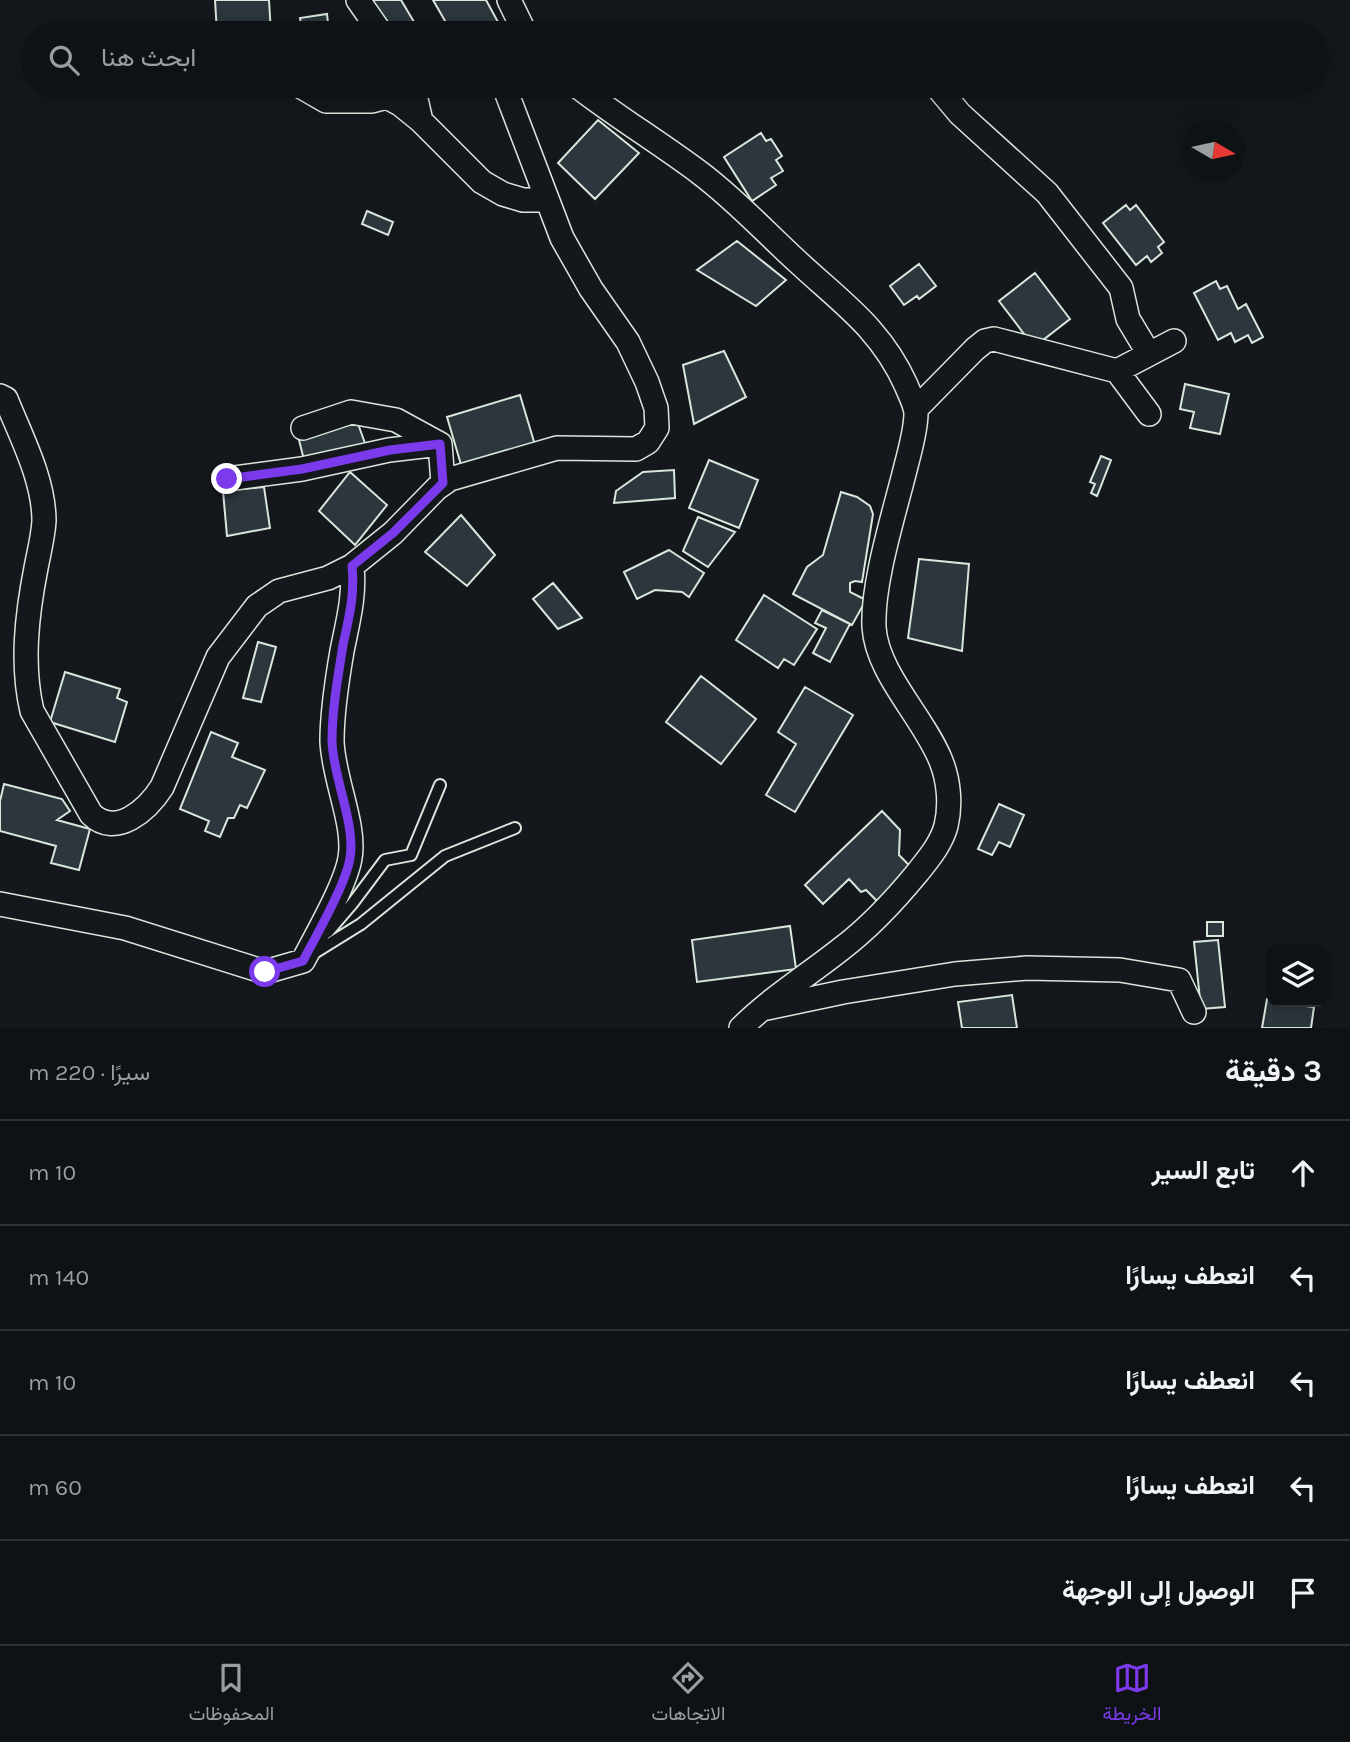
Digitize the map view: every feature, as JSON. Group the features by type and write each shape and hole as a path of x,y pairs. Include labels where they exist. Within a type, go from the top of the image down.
{"street":[{"path":"358,0 373,21"},
{"path":"509,0 518,21"},
{"path":"321,98 326,101 372,101 383,98"},
{"path":"389,98 421,121 482,182 503,194 523,200 547,200"},
{"path":"416,98 421,121"},
{"path":"0,396 6,399 40,486 43,506 43,529 28,620 26,652 29,696 37,722 85,807 98,820 111,824 128,820 156,797 218,657 257,606 279,591 328,578 352,566 393,533 443,483 557,448 636,449 648,442 657,428 656,408 647,382 628,342 577,267 547,200 509,98"},
{"path":"594,98 717,186 862,319 880,338 916,409 909,452 881,569 874,626 884,665 923,725 943,768 948,789 945,828 935,850 880,913 842,949 761,1009 741,1028"},
{"path":"947,98 960,114 1054,202 1121,288 1128,319 1149,354"},
{"path":"916,409 975,349 985,341 994,339 1117,371 1150,414"},
{"path":"1117,371 1174,341"},
{"path":"303,428 351,412 396,419 440,444"},
{"path":"440,444 443,483"},
{"path":"227,479 302,469 390,450 440,444"},
{"path":"0,904 125,928 265,972 303,961 344,878 350,857 349,831 338,785 332,742 340,666 355,590 352,566"},
{"path":"761,1009 943,976 1027,968 1120,970 1179,980 1194,1012"}],"lane":[{"path":"303,961 352,904 385,860 411,855 440,785"},
{"path":"303,961 361,924 445,856 515,828"}],"building":[{"path":"215,0 269,0 270,21 216,21"},
{"path":"364,0 401,0 413,21 377,21"},
{"path":"433,0 486,0 497,21 445,21"},
{"path":"327,14 328,21 300,21 300,18"},
{"path":"598,120 639,153 595,199 558,163"},
{"path":"761,133 766,141 771,139 782,156 776,160 783,171 771,178 776,185 752,201 724,157"},
{"path":"1126,205 1130,210 1136,205 1164,242 1158,247 1162,253 1151,262 1147,256 1136,265 1103,223"},
{"path":"367,211 393,222 388,235 362,224"},
{"path":"737,241 786,280 756,306 697,270"},
{"path":"919,264 936,286 919,299 917,296 904,305 890,286"},
{"path":"1035,273 1070,319 1034,347 999,301"},
{"path":"1216,281 1220,289 1227,286 1238,309 1246,304 1263,337 1252,343 1248,335 1235,342 1231,333 1218,340 1194,293"},
{"path":"724,351 746,397 694,424 683,365"},
{"path":"1185,384 1229,394 1220,434 1190,428 1194,412 1180,409"},
{"path":"520,395 535,445 462,468 447,417"},
{"path":"357,421 366,446 305,464 299,440"},
{"path":"1101,456 1111,460 1097,496 1091,493 1095,484 1090,482"},
{"path":"709,460 758,480 739,528 689,508"},
{"path":"674,470 675,498 614,503 616,491 643,472"},
{"path":"350,472 387,505 355,545 319,511"},
{"path":"264,487 270,528 227,536 223,491"},
{"path":"841,492 857,497 870,506 873,514 862,582 850,583 850,592 866,600 852,625 793,594 807,567 823,555"},
{"path":"461,515 495,555 467,586 425,552"},
{"path":"698,517 735,532 708,567 683,551"},
{"path":"669,550 704,573 689,597 682,592 655,590 637,599 624,572"},
{"path":"919,559 969,564 962,651 908,638"},
{"path":"553,583 582,618 558,629 533,599"},
{"path":"764,595 817,629 794,665 784,659 778,668 736,640"},
{"path":"822,610 850,624 830,662 813,653 826,628 815,623"},
{"path":"258,642 276,647 261,702 243,698"},
{"path":"65,672 120,689 117,698 127,702 115,742 50,722"},
{"path":"701,676 756,719 721,764 666,722"},
{"path":"805,687 853,715 795,812 766,795 796,744 778,732"},
{"path":"211,732 238,743 232,757 265,770 247,808 240,805 234,818 228,818 220,837 205,831 209,821 180,809"},
{"path":"4,784 62,799 70,811 57,820 90,829 79,870 51,863 56,846 0,831 0,801"},
{"path":"999,804 1024,815 1010,847 999,842 992,855 978,849"},
{"path":"882,811 900,830 899,855 914,870 881,905 866,890 861,892 849,879 823,904 805,885"},
{"path":"1207,922 1223,922 1223,936 1207,936"},
{"path":"790,926 796,969 697,982 692,940"},
{"path":"1218,940 1225,1007 1201,1009 1194,942"},
{"path":"1012,995 1017,1028 962,1028 958,1002"},
{"path":"1266,1005 1266,1007 1314,1007 1311,1028 1262,1028"}],"route":[{"path":"227,479 302,469 390,450 440,444 443,483 393,533 352,566 355,590 340,666 332,742 338,785 349,831 350,857 344,878 303,961 265,972"}]}
